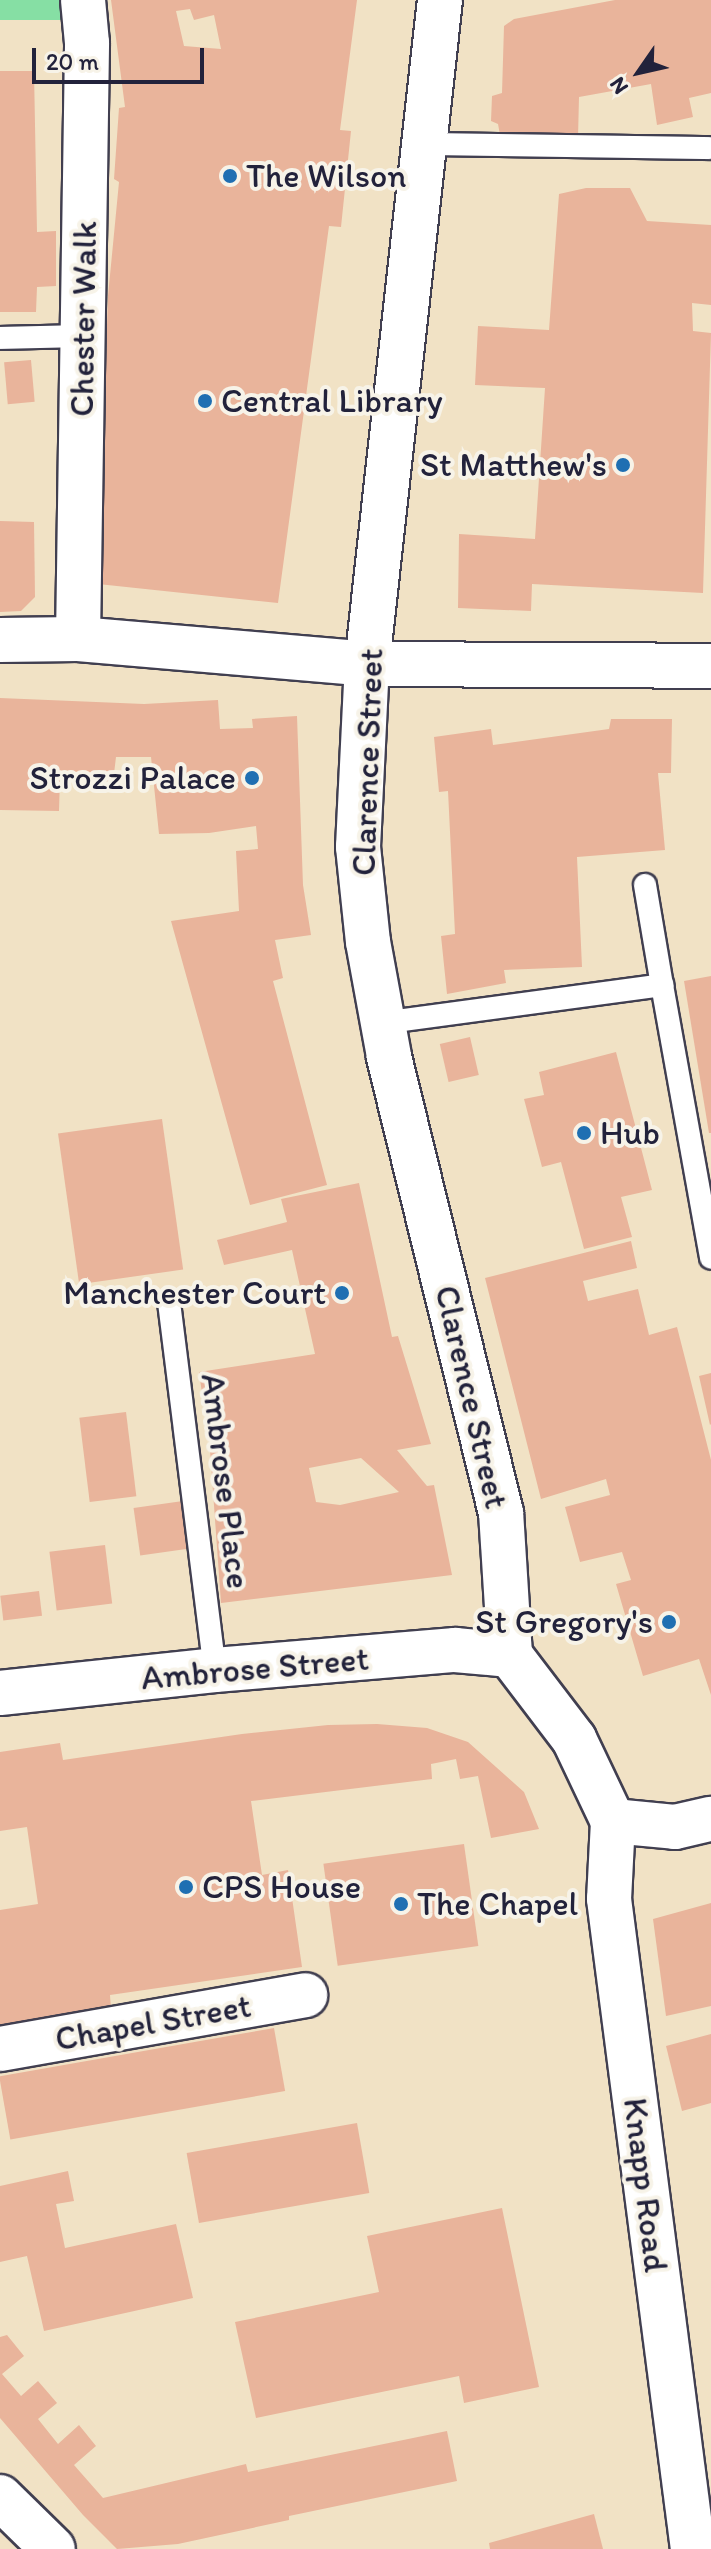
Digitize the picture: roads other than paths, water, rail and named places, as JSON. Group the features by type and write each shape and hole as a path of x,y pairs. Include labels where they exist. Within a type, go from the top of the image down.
{"street":[{"name":"Chester Walk","path":"78,639 87,43 83,0"},
{"name":"Clarence Street","path":"440,0 367,664 358,847 368,942 382,1023 501,1513 510,1655"},
{"path":"0,640 78,639 367,664 711,666"},
{"name":"Ambrose Street","path":"0,1693 215,1670 455,1650 510,1655"},
{"path":"510,1655 574,1739 613,1821 675,1827 711,1819"},
{"name":"Knapp Road","path":"613,1821 609,1899 693,2549"},
{"name":"Chapel Street","path":"0,2049 305,1995"},
{"path":"0,2497 53,2549"}],"lane":[{"path":"424,144 709,148"},
{"path":"0,338 82,336"},
{"path":"645,885 711,1258"},
{"path":"382,1023 662,985"},
{"name":"Ambrose Place","path":"169,1302 215,1670"}],"place":[{"name":"The Wilson","path":"230,176"},
{"name":"Central Library","path":"205,401"},
{"name":"St Matthew's","path":"623,465"},
{"name":"Strozzi Palace","path":"252,778"},
{"name":"Hub","path":"584,1133"},
{"name":"Manchester Court","path":"342,1293"},
{"name":"St Gregory's","path":"669,1622"},
{"name":"CPS House","path":"186,1887"},
{"name":"The Chapel","path":"401,1904"}]}
